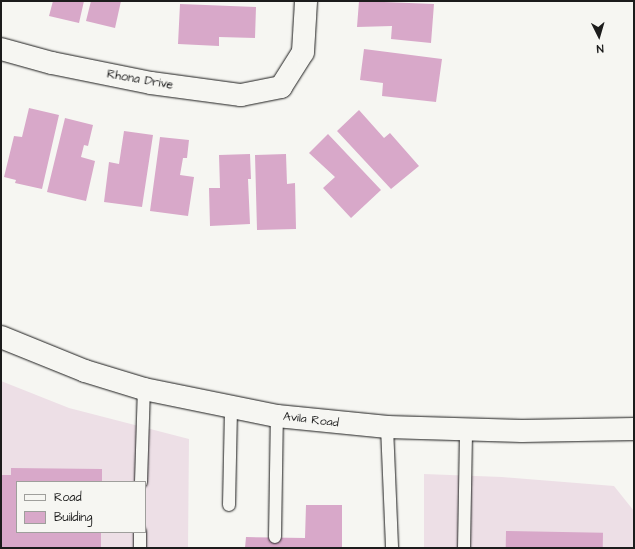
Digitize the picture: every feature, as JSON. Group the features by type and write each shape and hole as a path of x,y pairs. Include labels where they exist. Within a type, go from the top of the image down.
{"main road":[{"name":"Rhona Drive","path":"1,49 52,63 151,83 241,95 281,87 304,52 306,1"},
{"name":"Avila Road","path":"1,337 85,371 144,389 231,409 277,416 387,427 466,430 634,429"}],"lane":[{"path":"141,481 144,389"},
{"path":"230,505 231,409"},
{"path":"275,537 277,416"},
{"path":"387,427 392,548"},
{"path":"464,548 466,430"},
{"path":"140,533 140,548"}],"shaded area":[{"path":"1,381 69,408 189,439 188,548 1,548"},
{"path":"424,474 502,477 614,486 634,511 634,548 424,548"}],"building":[{"path":"53,1 84,1 79,23 49,16"},
{"path":"91,1 121,1 115,28 86,21"},
{"path":"359,1 434,4 431,43 391,39 392,26 357,27"},
{"path":"180,4 256,7 255,38 219,37 219,46 178,44"},
{"path":"364,49 442,59 436,102 382,96 383,83 360,80"},
{"path":"29,108 59,115 42,189 15,183 16,180 4,177 14,136 22,137"},
{"path":"359,110 384,138 390,133 419,166 391,189 337,131"},
{"path":"65,118 93,125 88,146 84,145 81,157 95,161 86,201 47,192"},
{"path":"124,131 153,135 142,207 104,202 109,162 119,164"},
{"path":"328,134 381,190 351,218 323,188 335,177 309,153"},
{"path":"160,137 189,140 187,158 183,158 180,175 194,177 188,216 150,211"},
{"path":"250,154 251,179 248,179 250,224 210,226 209,188 220,188 219,155"},
{"path":"286,154 287,184 295,183 296,229 257,230 255,155"},
{"path":"11,468 102,469 102,481 16,481 16,533 101,533 101,548 1,548 1,475 11,475"},
{"path":"306,505 342,505 342,548 245,548 246,537 305,538"},
{"path":"506,531 603,533 603,548 506,548"}]}
